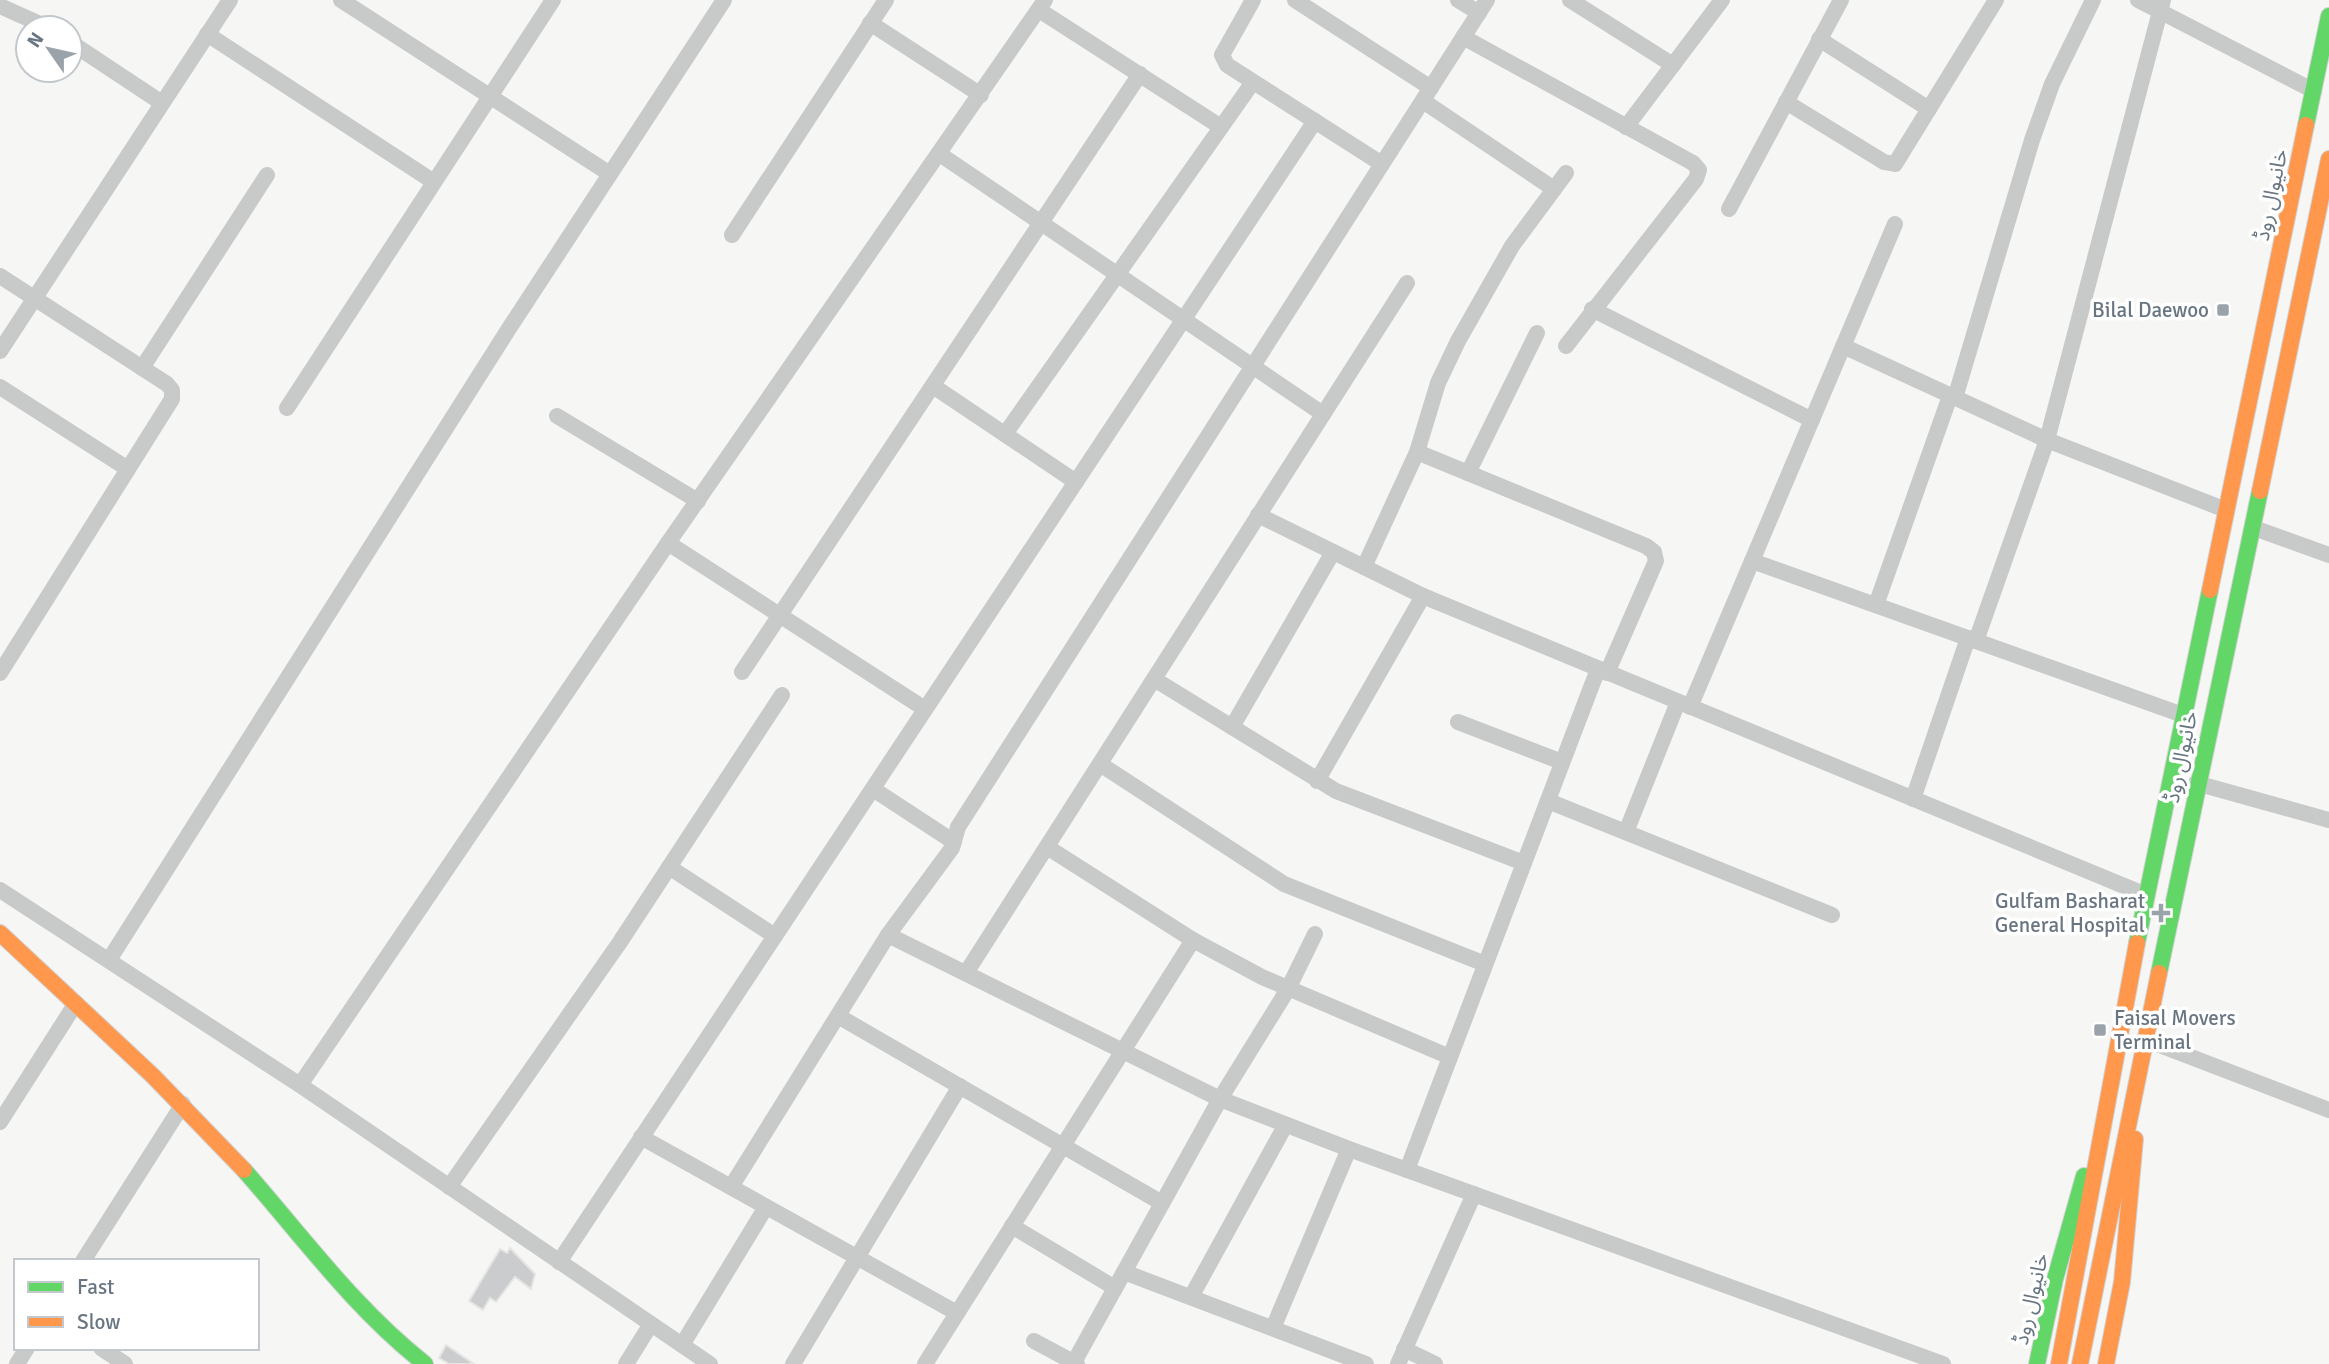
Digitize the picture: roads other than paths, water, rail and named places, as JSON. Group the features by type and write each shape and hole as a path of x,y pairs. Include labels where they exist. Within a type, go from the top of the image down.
{"main road":[{"name":"خانیوال روڈ","path":"2059,1364 2146,895 2329,16"},
{"name":"خانیوال روڈ","path":"2080,1364 2196,783 2254,528 2329,159"},
{"path":"0,933 183,1104 255,1182 291,1230 366,1314 418,1362"},
{"path":"2106,1364 2122,1282 2144,1039"},
{"name":"خانیوال روڈ","path":"2037,1364 2056,1279 2121,1041"}],"street":[{"path":"0,351 230,0"},
{"path":"341,0 610,174"},
{"path":"287,408 552,0"},
{"path":"108,960 724,0"},
{"path":"732,235 886,0"},
{"path":"1253,0 1222,55 1227,65 1382,164"},
{"path":"1295,0 1554,189"},
{"path":"731,1187 888,935 954,842 958,827 1483,6 1458,0"},
{"path":"1570,0 1672,65"},
{"path":"1626,127 1722,0"},
{"path":"1729,209 1841,0"},
{"path":"1786,102 1884,162 1895,164 1996,0"},
{"path":"1877,606 1953,397 2052,84 2093,0"},
{"path":"2138,0 2161,6 2314,91"},
{"path":"300,1085 668,543 941,155 1042,5 1221,127"},
{"path":"0,6 18,14"},
{"path":"1913,799 2047,440 2161,6"},
{"path":"870,23 981,95"},
{"path":"207,34 434,182"},
{"path":"1463,37 1693,163 1699,170 1696,179 1592,309 1566,346"},
{"path":"1819,39 1929,110"},
{"path":"84,51 162,103"},
{"path":"742,672 1140,74"},
{"path":"1005,434 1253,82"},
{"path":"559,1262 1315,121"},
{"path":"941,155 1323,414"},
{"path":"1364,567 1417,452 1438,383 1458,341 1511,246 1566,173"},
{"path":"142,368 267,175"},
{"path":"1626,832 1752,561 1895,224"},
{"path":"0,276 167,384 172,390 172,399 0,673"},
{"path":"966,973 1407,283"},
{"path":"1592,309 1812,421"},
{"path":"1468,473 1537,333"},
{"path":"1843,346 2047,440 2226,510"},
{"path":"933,386 1076,482"},
{"path":"0,387 128,469"},
{"path":"557,416 698,501"},
{"path":"1407,1170 1562,762 1656,561 1654,552 1646,546 1417,452"},
{"path":"1258,515 1423,596 2146,895"},
{"path":"2254,528 2329,555"},
{"path":"668,543 925,709"},
{"path":"1232,727 1333,552"},
{"path":"1752,561 2183,716"},
{"path":"1317,781 1423,596"},
{"path":"1154,679 1317,781 1524,863"},
{"path":"449,1187 669,867 782,695"},
{"path":"1458,722 1562,762"},
{"path":"1100,764 1284,884 1485,964"},
{"path":"2196,783 2329,820"},
{"path":"873,789 954,842"},
{"path":"1548,801 1832,915"},
{"path":"1047,847 1194,940 1288,989 1450,1058"},
{"path":"669,867 775,936"},
{"path":"0,890 300,1085 710,1364"},
{"path":"1034,1341 1075,1363 1220,1099 1288,989 1315,934"},
{"path":"888,935 1220,1099 1349,1149 1943,1364"},
{"path":"925,1364 1194,940"},
{"path":"0,1122 76,1003"},
{"path":"838,1016 1162,1203"},
{"path":"2144,1039 2329,1110"},
{"path":"793,1364 960,1086"},
{"path":"84,1259 183,1104"},
{"path":"1191,1297 1285,1125"},
{"path":"641,1137 957,1313"},
{"path":"1273,1328 1349,1149"},
{"path":"1435,1364 1401,1357 1474,1194"},
{"path":"682,1345 766,1207"},
{"path":"1012,1226 1115,1288"},
{"path":"1124,1272 1366,1364"},
{"path":"626,1364 651,1324"},
{"path":"104,1350 125,1364"}],"place":[{"name":"Bilal Daewoo","path":"2223,310"},
{"name":"Gulfam Basharat General Hospital","path":"2161,913"},
{"name":"Faisal Movers Terminal","path":"2100,1030"}]}
